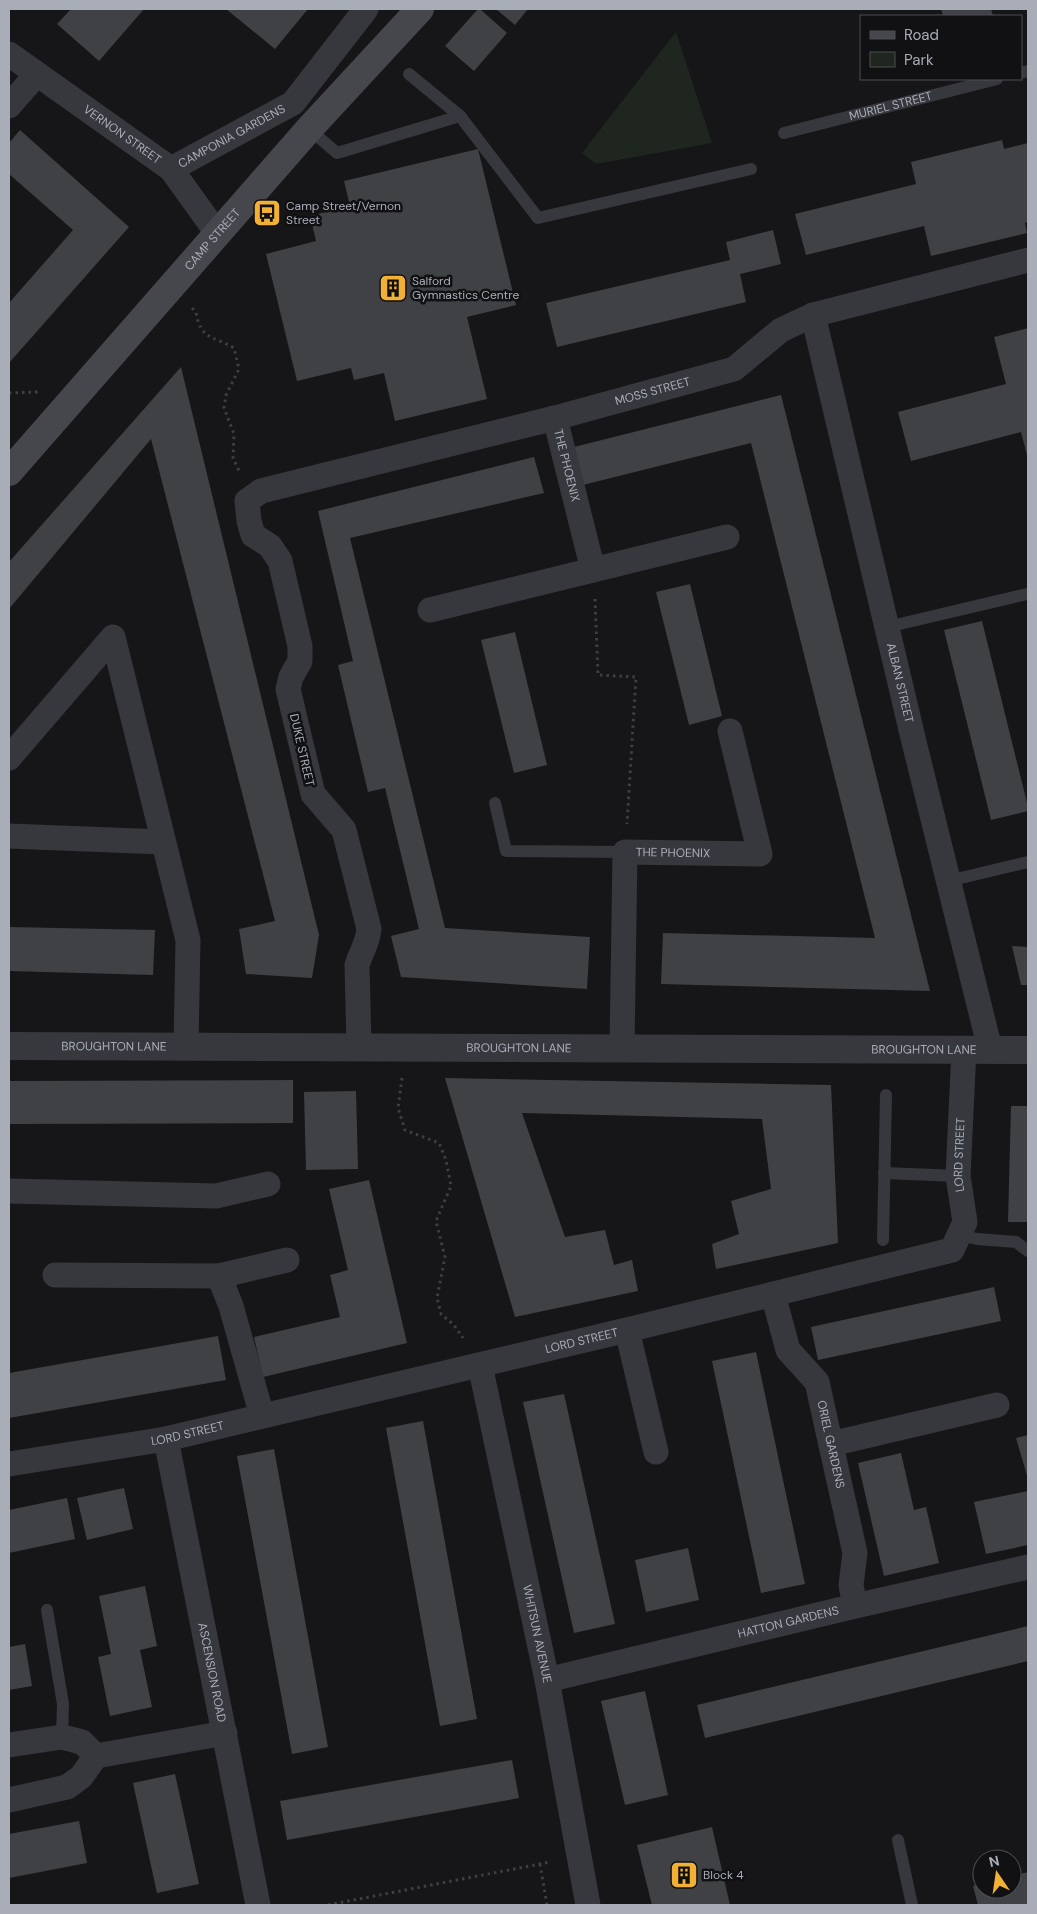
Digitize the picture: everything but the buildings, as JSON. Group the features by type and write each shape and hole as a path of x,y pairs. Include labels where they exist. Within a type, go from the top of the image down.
{"main road":[{"name":"CAMP STREET","path":"9,472 309,129 420,9"}],"street":[{"name":"CAMPONIA GARDENS","path":"171,169 293,103 366,9"},
{"name":"VERNON STREET","path":"9,54 171,169 217,233"},
{"path":"9,106 37,74"},
{"name":"MOSS STREET","path":"257,493 555,418 734,369 781,330 813,315 1028,260"},
{"name":"ALBAN STREET","path":"813,315 948,881 977,1049"},
{"name":"THE PHOENIX","path":"555,418 593,570"},
{"name":"DUKE STREET","path":"257,493 247,501 248,521 253,536 270,546 280,561 300,646 300,661 291,677 288,689 313,794 344,830 369,929 368,943 361,953 357,965 359,1046"},
{"path":"430,610 727,537"},
{"path":"9,758 112,637 188,940 186,1046"},
{"name":"THE PHOENIX","path":"622,1048 625,852 760,854 730,731"},
{"path":"9,836 163,842"},
{"name":"BROUGHTON LANE","path":"9,1046 1028,1050"},
{"name":"LORD STREET","path":"9,1464 166,1438 626,1330 952,1250 965,1222 958,1176 977,1049"},
{"path":"9,1191 216,1196 268,1184"},
{"path":"55,1274 219,1276 288,1260"},
{"path":"219,1276 231,1306 262,1416"},
{"name":"ORIEL GARDENS","path":"774,1294 788,1350 817,1382 855,1553 851,1585 855,1606"},
{"path":"626,1330 656,1452"},
{"name":"WHITSUN AVENUE","path":"480,1364 547,1680 588,1905"},
{"path":"831,1444 997,1405"},
{"name":"ASCENSION ROAD","path":"166,1438 258,1905"},
{"name":"HATTON GARDENS","path":"547,1680 855,1606 1028,1567"},
{"path":"9,1800 67,1787 81,1777 96,1756 225,1734"},
{"path":"9,1745 62,1737 82,1742 96,1756"}],"lane":[{"path":"409,74 460,116 538,218 752,169"},
{"name":"MURIEL STREET","path":"784,133 993,80"},
{"path":"309,129 337,153 460,116"},
{"path":"887,627 1026,594"},
{"path":"495,803 506,851 625,852"},
{"path":"948,881 1028,862"},
{"path":"883,1240 886,1095"},
{"path":"884,1173 958,1176"},
{"path":"958,1235 978,1240 1016,1242 1028,1251"},
{"path":"47,1610 63,1704 62,1737"},
{"path":"898,1840 912,1905"}],"path":[{"path":"168,290 196,312 197,322 203,334 234,348 240,369 226,395 224,408 234,434 233,458 236,468 257,493"},
{"path":"593,570 598,674 636,677 625,852"},
{"path":"406,1047 398,1108 405,1130 439,1143 446,1160 451,1186 436,1221 445,1257 437,1298 441,1314 454,1325 480,1364"},
{"path":"328,1905 578,1855"},
{"path":"540,1864 547,1905"}],"green space":[{"path":"676,32 712,143 596,164 582,153"}],"place":[{"name":"Camp Street/Vernon Street","path":"267,213"},
{"name":"Salford Gymnastics Centre","path":"393,288"},
{"name":"Block 4","path":"684,1875"}]}
